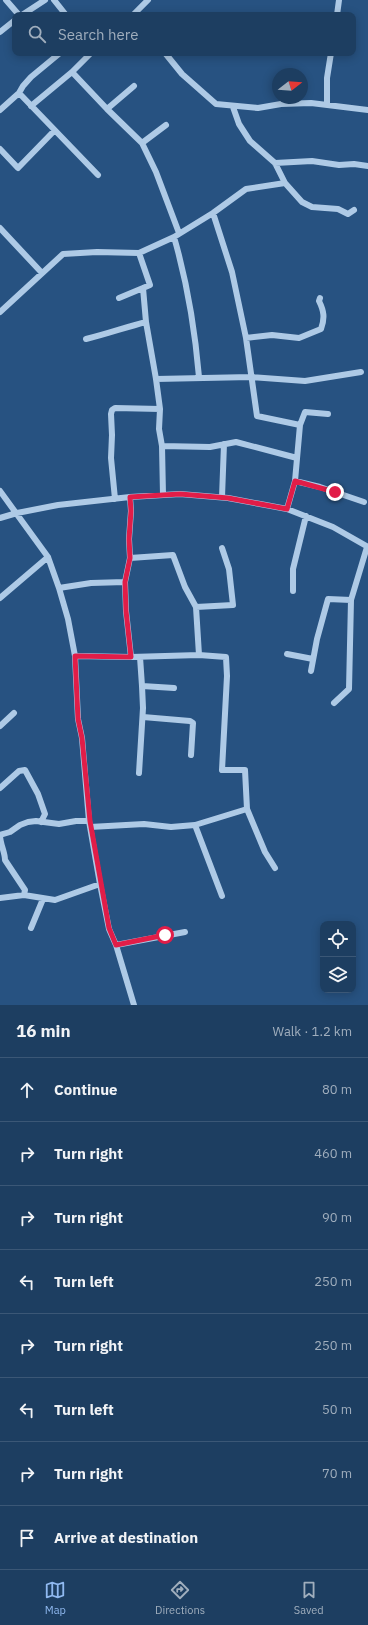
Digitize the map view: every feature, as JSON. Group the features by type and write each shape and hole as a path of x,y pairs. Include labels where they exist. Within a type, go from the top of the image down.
{"street":[{"path":"6,0 16,12"},
{"path":"27,12 45,0"},
{"path":"54,0 64,12"},
{"path":"136,12 148,0"},
{"path":"337,12 339,0"},
{"path":"0,32 12,22"},
{"path":"0,110 19,93 31,77 56,56"},
{"path":"31,106 72,72 88,56"},
{"path":"167,56 182,74 216,104 233,107 258,108 281,104 311,103 368,110"},
{"path":"327,105 327,78 331,56"},
{"path":"72,72 142,143 161,184 176,235 195,338 199,377"},
{"path":"107,109 134,86"},
{"path":"19,93 98,175"},
{"path":"233,107 239,124 250,141 275,163 285,183 302,202 312,206 338,209 348,214 354,210"},
{"path":"142,143 166,125"},
{"path":"0,149 18,168 54,131"},
{"path":"275,163 312,161 339,165 354,164 368,166"},
{"path":"0,312 63,254 139,253 176,235 213,213 246,189 285,183"},
{"path":"213,213 232,272 246,338 257,416 300,425"},
{"path":"0,228 42,273"},
{"path":"119,298 150,285 139,253"},
{"path":"143,288 146,322 160,410 159,429 162,446 164,495"},
{"path":"246,338 272,335 299,338 320,329 324,322 324,310 319,301 320,298"},
{"path":"86,339 111,334 125,327 146,322"},
{"path":"156,379 251,377 305,381 361,372"},
{"path":"115,499 111,458 112,410 115,408 160,410"},
{"path":"287,509 295,481 300,425 306,412 328,414"},
{"path":"162,446 210,447 236,442 297,458"},
{"path":"222,497 224,444"},
{"path":"295,481 320,487 364,502"},
{"path":"0,490 48,557 68,619 75,656 78,719 82,738 90,824 100,884 109,928 116,945 134,1005"},
{"path":"0,518 58,505 130,497 180,494 222,497 287,509 333,527 368,547 351,600 349,689 334,703"},
{"path":"130,497 130,558 125,582 126,611 131,657"},
{"path":"293,591 293,569 306,516"},
{"path":"196,607 233,605 228,569 222,548"},
{"path":"130,558 174,555 185,587 196,607 199,655"},
{"path":"0,598 48,557"},
{"path":"59,588 91,583 125,582"},
{"path":"311,671 328,599 351,600"},
{"path":"287,654 313,659"},
{"path":"75,656 140,657 199,655 226,657 227,676 222,770 245,770 247,809 266,852 275,868"},
{"path":"139,773 143,717 140,657"},
{"path":"142,686 174,688"},
{"path":"0,726 14,714"},
{"path":"143,717 192,722 191,755"},
{"path":"0,788 19,771 25,770 38,794 45,814 41,822"},
{"path":"24,895 25,890 3,861 5,856 2,850 0,835 13,831 23,823 36,821 59,824 76,821 90,824 144,824 172,826 195,825 247,809"},
{"path":"195,825 222,896"},
{"path":"0,894 0,898 24,895 55,900 100,884"},
{"path":"31,928 43,899"},
{"path":"116,945 185,932"}],"route":[{"path":"165,935 116,945 109,928 90,821 82,738 78,719 79,708 75,656 131,657 126,611 125,582 130,558 130,497 180,494 228,498 287,509 295,481 335,492"}]}
